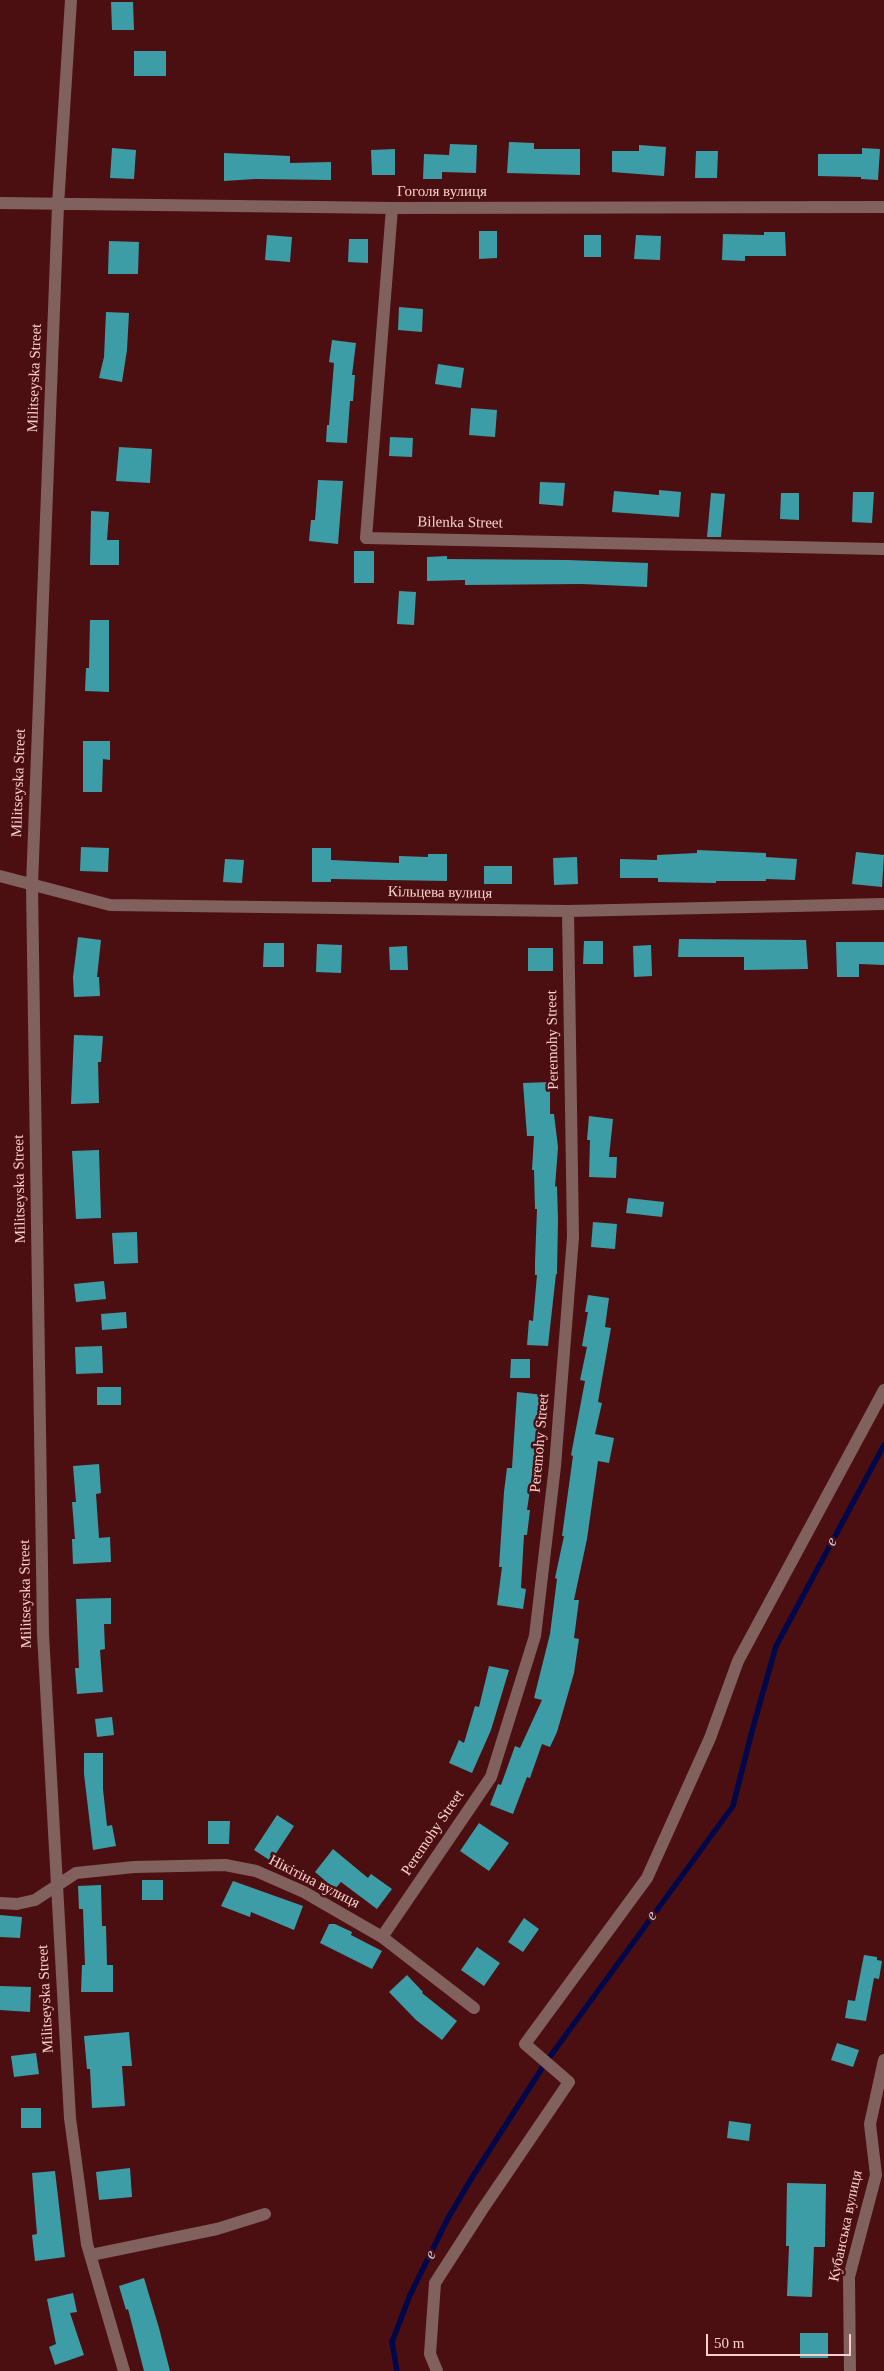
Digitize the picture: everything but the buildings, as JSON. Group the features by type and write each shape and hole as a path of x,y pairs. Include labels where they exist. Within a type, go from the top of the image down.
{"street":[{"name":"Militseyska Street","path":"70,0 58,205 32,885 43,1634 70,2118 87,2244 124,2371"},
{"name":"Гоголя вулиця","path":"0,202 58,205 392,208 884,207"},
{"name":"Bilenka Street","path":"392,208 366,538 884,549"},
{"name":"Кільцева вулиця","path":"0,876 110,905 568,910 884,904"},
{"name":"Peremohy Street","path":"382,1937 491,1777 535,1636 555,1466 573,1237 568,910"},
{"path":"437,2371 430,2354 435,2283 569,2082 525,2044 647,1878 710,1738 738,1661 884,1390"},
{"name":"Нікітіна вулиця","path":"0,1903 17,1904 35,1900 76,1874 134,1868 225,1865 256,1870 304,1892 382,1937 474,2008"},
{"name":"Кубанська вулиця","path":"850,2371 849,2277 876,2175 870,2124 884,2060"},
{"path":"91,2255 216,2230 265,2214"}],"waterway":[{"name":"e","path":"397,2371 392,2342 410,2295 448,2218 546,2062 733,1806 776,1646 884,1445"}]}
